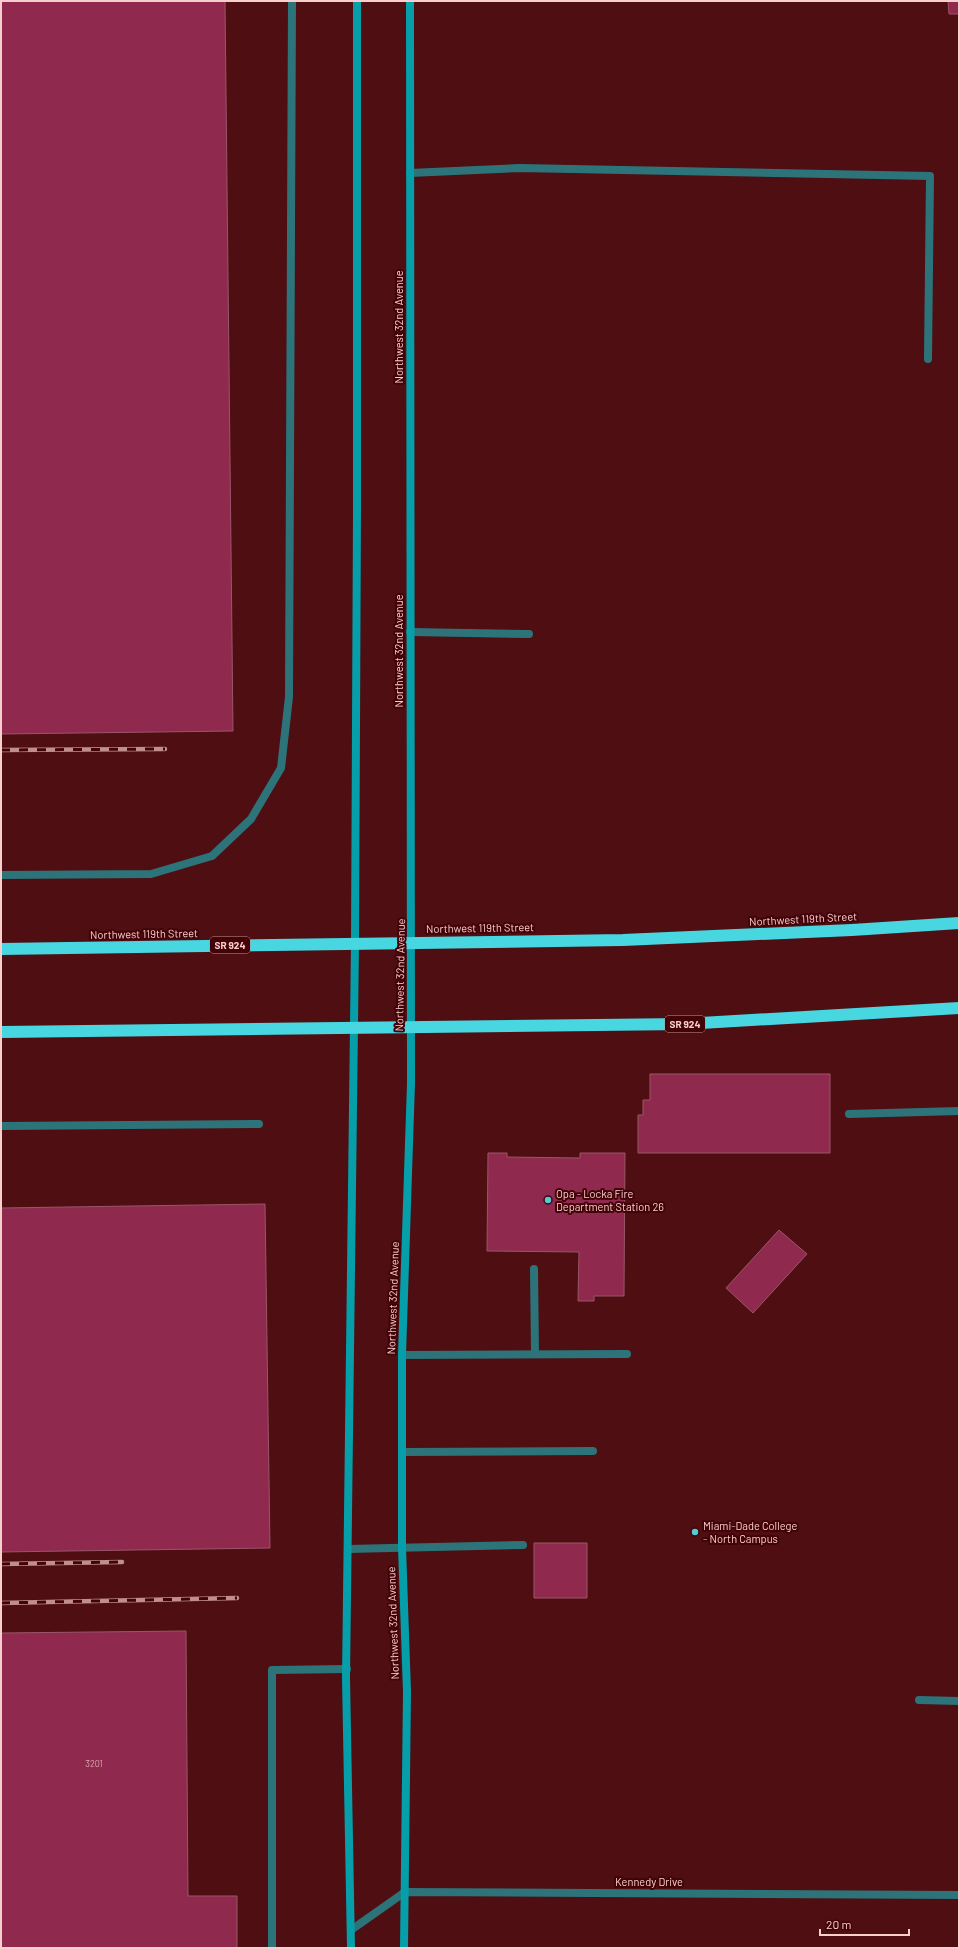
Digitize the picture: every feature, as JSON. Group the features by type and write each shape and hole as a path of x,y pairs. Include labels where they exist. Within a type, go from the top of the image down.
{"highway":[{"name":"Northwest 119th Street","path":"1,949 623,940 852,930 959,922"},
{"name":"SR 924","path":"1,1032 353,1026 684,1024 959,1008"}],"main road":[{"path":"351,1948 347,1669 355,943 357,1"},
{"name":"Northwest 32nd Avenue","path":"404,1948 406,1892 407,1692 402,1547 402,1355 411,1083 410,1026 412,942 410,632 410,1"}],"street":[{"path":"1,875 151,874 212,856 251,819 281,768 289,697 292,1"},
{"path":"410,173 520,168 930,176 928,359"},
{"path":"410,632 530,634"},
{"path":"849,1114 959,1111"},
{"path":"1,1126 259,1124"},
{"path":"534,1269 535,1354"},
{"path":"402,1355 627,1354"},
{"path":"402,1452 593,1451"},
{"path":"348,1549 522,1545"},
{"path":"272,1948 272,1670 347,1669"},
{"path":"919,1700 959,1701"},
{"path":"351,1930 406,1892"},
{"name":"Kennedy Drive","path":"406,1892 959,1894"}],"building":[{"path":"1,1 225,1 233,731 1,734"},
{"path":"948,1 959,1 959,14 949,14"},
{"path":"650,1074 830,1074 830,1153 638,1153 638,1115 643,1115 643,1100 650,1100"},
{"path":"488,1153 507,1153 507,1157 580,1158 580,1153 625,1153 624,1296 594,1296 594,1301 578,1301 579,1252 487,1251"},
{"path":"265,1204 270,1548 1,1552 1,1208"},
{"path":"779,1230 807,1254 753,1313 726,1288"},
{"path":"534,1543 587,1543 587,1598 534,1598"},
{"path":"186,1631 188,1896 237,1896 237,1948 1,1948 1,1633"}],"railway":[{"path":"1,750 165,749"},
{"path":"1,1564 122,1562"},
{"path":"1,1603 237,1598"}],"place":[{"name":"Opa - Locka Fire Department Station 26","path":"548,1200"},
{"name":"Miami-Dade College - North Campus","path":"695,1532"}]}
